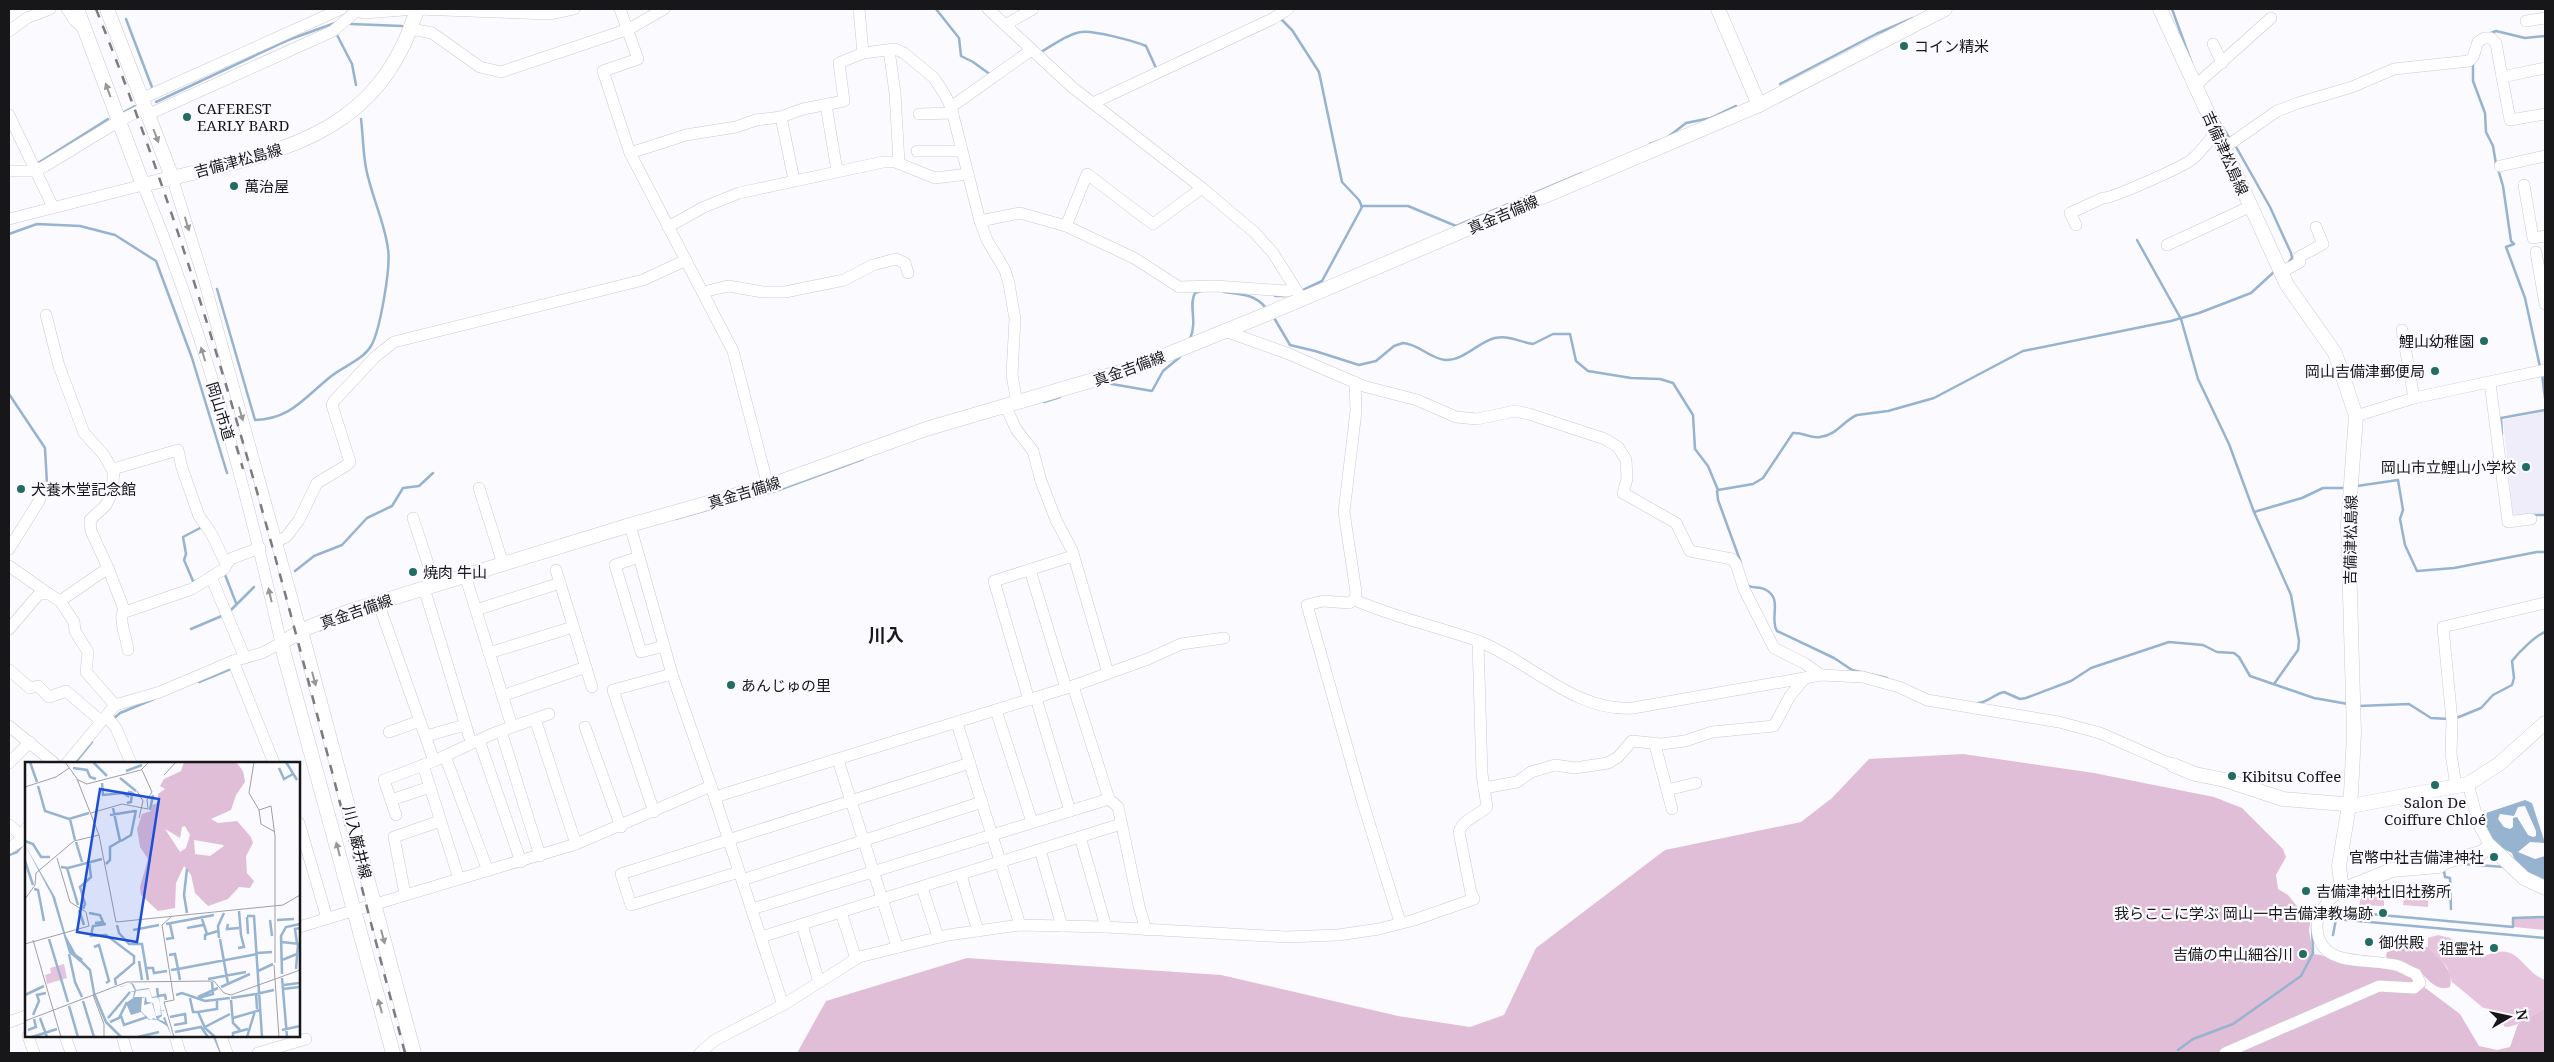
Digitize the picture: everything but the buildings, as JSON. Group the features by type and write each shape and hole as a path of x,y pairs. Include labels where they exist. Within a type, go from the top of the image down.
{"main road":[{"path":"77,9 143,185"},
{"path":"107,9 148,101 172,177"},
{"name":"吉備津松島線","path":"143,185 281,149 331,127 355,110 377,88 394,64 411,29 417,9"},
{"path":"1718,9 1759,105"},
{"name":"真金吉備線","path":"281,643 347,612 379,606 427,590 466,580 503,564 631,529 768,486 926,429 1009,409 1134,368 1271,313 1298,293 1759,105 1930,12 1945,9"},
{"name":"吉備津松島線","path":"2160,9 2280,273 2299,306 2335,353 2356,416 2348,525 2354,704 2349,804 2339,866 2342,890"},
{"name":"川入巌井線","path":"301,632 414,1053"},
{"name":"川入巌井線","path":"281,643 355,909 392,1053"},
{"path":"2173,765 2195,774 2234,782 2283,799 2368,804 2462,785 2499,764 2545,723"},
{"path":"2342,890 2392,870 2439,866 2452,859 2481,853 2490,846 2524,878 2545,888"}],"street":[{"path":"9,31 27,18 50,9"},
{"path":"67,9 74,21 85,30"},
{"path":"9,171 34,171 119,121 148,101 343,12 358,9 363,13 417,9 551,14 574,9"},
{"path":"620,9 638,59 603,71 630,153 733,350 768,486"},
{"path":"411,29 432,33 472,63 485,70 496,72 514,69 627,26 664,9"},
{"path":"859,9 863,53"},
{"path":"988,9 1034,54 1093,104 1202,188 1267,244 1298,293"},
{"path":"1005,25 1033,9"},
{"path":"148,101 334,30 343,12"},
{"path":"1093,104 1275,14"},
{"path":"2196,85 2271,18"},
{"path":"2526,21 2545,18"},
{"path":"2224,148 2277,111 2298,103 2352,87 2394,69 2469,61 2478,42 2484,38 2491,38 2496,43 2510,120 2545,114"},
{"path":"2213,44 2222,63"},
{"path":"630,153 686,135 781,117 803,109 844,101 839,63 863,53 889,50 904,53 934,78 952,110 980,221 987,240 1004,270 1013,304 1012,375 1009,409 1033,450 1041,481 1073,556 1108,673"},
{"path":"889,50 895,93 899,163"},
{"path":"919,114 952,110 993,77 1034,54"},
{"path":"2502,77 2545,68"},
{"path":"826,106 837,171"},
{"path":"9,115 34,171 53,207"},
{"path":"781,117 794,180"},
{"path":"2076,225 2070,213 2103,198 2108,199 2191,160 2217,131"},
{"path":"917,151 962,151"},
{"path":"2500,166 2545,156"},
{"path":"668,227 704,207 739,193 889,161 899,163 935,178 968,174"},
{"path":"1066,226 1087,174 1153,224 1202,188"},
{"name":"岡山市道","path":"172,177 195,248 301,632"},
{"path":"9,219 143,185"},
{"name":"岡山市道","path":"143,185 194,324 223,418 260,548 281,643"},
{"path":"2524,185 2533,238 2545,236"},
{"path":"2103,198 2109,211"},
{"path":"2167,245 2249,207"},
{"path":"980,221 1020,213 1066,226 1134,258 1179,287 1215,286 1298,293"},
{"path":"2280,273 2300,262 2299,257 2323,244 2316,227"},
{"path":"2536,252 2545,304"},
{"path":"703,292 728,286 763,292 785,292 844,280 874,265 892,259 900,259 906,263 908,273"},
{"path":"277,541 286,537 299,520 317,483 350,462 332,406 334,401 376,357 394,342 642,280 686,260"},
{"path":"46,315 59,366 84,433 104,455 113,469 111,495 106,505 90,520 91,531 125,612"},
{"path":"2402,330 2414,398"},
{"path":"1225,331 1305,360 1355,382 1417,400 1462,419 1504,412 1529,414 1612,442 1626,460 1626,479 1623,493 1676,523 1690,551 1732,559 1736,564 1744,589 1774,648 1804,663 1821,675"},
{"path":"2356,416 2414,398 2545,370"},
{"path":"1355,382 1356,411 1344,512 1356,592 1355,600 1349,604 1323,601 1307,605 1362,800 1400,922"},
{"path":"2490,383 2508,522 2532,519"},
{"path":"113,469 178,450 182,468 199,516 211,533 224,568"},
{"path":"9,549 39,501 44,487"},
{"path":"479,488 503,564"},
{"path":"413,518 427,590 471,733 521,862"},
{"path":"631,529 672,674 729,839 783,1005"},
{"path":"128,650 127,637 121,620 122,614 192,589 224,568 230,559 260,548"},
{"path":"1070,811 994,581 1073,556"},
{"path":"639,557 615,565 641,652 664,646"},
{"path":"9,566 60,601 74,622 76,630 88,652 86,672 115,705"},
{"path":"60,601 108,568"},
{"path":"556,570 592,687"},
{"path":"1030,570 1109,799 1118,807 1146,930"},
{"path":"211,577 245,658"},
{"path":"466,580 510,720"},
{"path":"476,610 560,583"},
{"path":"10,626 39,594 48,594"},
{"path":"1355,600 1381,612 1478,642 1578,697 1615,708 1670,702 1821,675 1863,677 1898,687 1927,700 1949,706 2059,722 2112,738 2173,765"},
{"path":"2490,846 2462,785 2451,754 2452,721 2443,627 2545,603"},
{"path":"379,606 426,736 430,787 458,879"},
{"path":"489,653 573,627"},
{"path":"300,927 374,903 540,856 621,827 654,812 713,792 838,760 1033,699 1108,673 1182,644 1224,638"},
{"path":"700,1053 715,1040 783,1005 856,959 897,946 938,937 1020,925 1106,927 1286,937 1338,935 1379,929 1423,917 1474,898 1459,832 1466,821 1487,807 1484,788 1478,642"},
{"path":"68,762 115,705 160,692 262,653 281,643"},
{"path":"234,664 274,762"},
{"path":"502,696 586,667"},
{"path":"9,670 30,688 38,686 49,697 66,691 103,718 116,728 131,762"},
{"path":"654,812 613,690 672,674"},
{"path":"1484,788 1517,782 1531,772 1554,765 1575,768 1608,763 1618,757 1632,741 1655,745 1685,741 1712,732 1774,726 1790,696 1805,678"},
{"path":"996,710 1032,822"},
{"path":"426,736 500,731 549,714"},
{"path":"535,719 576,844"},
{"path":"388,732 420,720"},
{"path":"957,723 1020,925"},
{"path":"9,726 53,762"},
{"path":"585,726 621,827"},
{"path":"500,731 540,856"},
{"path":"396,814 384,780 445,756 471,733"},
{"path":"9,763 30,742"},
{"path":"1655,745 1672,809"},
{"path":"445,756 488,871"},
{"path":"838,760 897,946"},
{"path":"970,763 621,874 631,906 864,841 982,802"},
{"path":"1667,790 1696,783"},
{"path":"391,800 430,787"},
{"path":"752,910 1109,799"},
{"path":"405,894 394,837 440,821"},
{"path":"761,937 1121,824"},
{"path":"9,825 24,838 9,848"},
{"path":"300,827 327,918"},
{"path":"1080,837 1106,927"},
{"path":"1040,850 1062,926"},
{"path":"961,875 978,931"},
{"path":"922,887 938,937"},
{"path":"2226,1053 2379,986 2414,988 2420,983 2416,974 2398,966 2336,957 2325,949 2318,934 2317,922 2329,900 2342,890"},
{"path":"841,912 856,959"},
{"path":"802,925 820,982"},
{"path":"9,1022 24,1016"},
{"path":"28,1037 34,1053"},
{"path":"65,1037 71,1053"},
{"path":"122,1037 127,1053"},
{"path":"175,1037 180,1053"},
{"path":"221,1037 227,1053"},
{"path":"258,1053 306,1039"}],"shaded area":[{"name":"岡山市立鯉山小学校","path":"2545,411 2545,514 2513,516 2503,420"},
{"path":"1963,754 2094,773 2214,797 2242,808 2283,849 2286,857 2276,875 2278,889 2288,895 2300,910 2312,913 2309,930 2313,954 2333,960 2394,968 2408,975 2460,1014 2479,1046 2497,1050 2510,1047 2518,1024 2545,1008 2545,1053 797,1053 826,1001 967,958 1221,975 1398,1016 1470,1027 1504,1015 1536,948 1665,850 1801,822 1832,798 1869,759"},
{"path":"2384,885 2384,906 2359,905 2364,888"},
{"path":"2405,887 2429,889 2428,907 2403,905"},
{"path":"2514,918 2545,918 2545,930 2514,927"},
{"path":"2438,935 2450,938 2485,956 2496,952 2513,954 2537,976 2545,980 2545,1008 2520,1023 2505,1027 2493,1011 2487,1011 2452,982 2447,967 2428,947 2428,938"},
{"path":"2400,944 2428,947 2448,970 2451,981 2450,987 2439,987 2414,968 2388,960 2387,952 2398,949"}],"water":[{"path":"2525,800 2532,803 2545,843 2530,842 2518,852 2535,859 2545,856 2545,882 2525,871 2517,863 2512,853 2494,840 2482,822 2487,820 2486,813","holes":["2525,806 2536,831 2536,836 2528,835 2517,817 2513,818 2513,827 2510,829 2504,827 2498,819 2500,814 2514,816 2518,807"]}],"waterway":[{"path":"936,9 959,38 961,56 991,75"},
{"path":"2172,9 2192,64"},
{"path":"1280,18 1292,30 1319,72 1342,182 1359,200 1362,207 1322,281 1301,291"},
{"path":"1780,84 1876,34 1913,18"},
{"path":"126,19 153,90"},
{"path":"156,102 288,40 335,23"},
{"path":"351,24 402,26"},
{"path":"2491,33 2496,31 2525,38 2545,36"},
{"path":"1039,53 1070,35 1081,32 1095,33 1146,46 1156,68"},
{"path":"336,33 352,64 356,85"},
{"path":"2473,64 2473,81 2485,113 2486,132 2493,146 2496,164"},
{"path":"122,113 135,106"},
{"path":"1668,137 1686,123 1711,118 1736,106"},
{"path":"35,165 108,119"},
{"path":"217,289 255,420 267,419 287,412 334,374 357,360 367,351 374,338 381,313 388,270 388,249 366,168 361,119"},
{"path":"2220,123 2230,139"},
{"path":"1650,144 1661,140"},
{"path":"2235,145 2270,207 2291,253 2292,258 2289,262"},
{"path":"2498,169 2503,186 2511,241 2514,244 2506,247 2525,298 2540,367"},
{"path":"1361,206 1408,206 1456,226 1582,173"},
{"path":"9,234 37,224 80,226 115,235 156,261 192,358 227,473"},
{"path":"2137,240 2181,319 2198,379 2229,444 2254,512 2291,595 2299,641 2298,650 2274,684"},
{"path":"1273,316 1290,345 1359,365 1376,361 1394,346 1403,343 1446,360 1459,357 1495,338 1510,338 1533,344 1553,334 1570,334 1576,361 1588,371 1631,378 1660,379 1673,383 1693,415 1695,449 1708,466 1718,490 1753,484 1763,478 1793,433 1817,437 1826,436 1857,415 1888,411 1934,398 2023,351 2171,321 2199,313 2251,293 2275,271"},
{"path":"1190,339 1193,326 1193,298 1195,293 1201,291"},
{"path":"1224,292 1252,297 1266,308"},
{"path":"1275,296 1289,296"},
{"path":"1106,383 1152,391 1163,371 1180,357"},
{"path":"2542,374 2545,398"},
{"path":"9,394 45,448 47,484"},
{"path":"1044,402 1060,397"},
{"path":"2502,434 2501,418 2545,410"},
{"path":"750,498 776,491 863,459"},
{"path":"295,571 314,556 342,545 367,518 392,506 403,488 419,486 433,473"},
{"path":"2357,486 2398,480 2403,510 2400,519 2405,545 2417,571 2454,568 2545,552"},
{"path":"2254,512 2302,498 2323,488 2345,488"},
{"path":"1717,491 1718,500 1741,563"},
{"path":"675,519 735,502"},
{"path":"2531,515 2545,515"},
{"path":"197,581 193,581 184,560 186,554 183,537 202,527"},
{"path":"224,572 236,603"},
{"path":"1747,585 1764,589 1771,594 1775,604 1774,621 1777,631 1834,658 1852,670 1887,678"},
{"path":"229,612 254,587"},
{"path":"191,629 224,615"},
{"path":"320,630 338,623"},
{"path":"2454,719 2481,708 2493,695 2512,685 2514,678 2512,661 2527,645 2545,632"},
{"path":"1978,703 2004,692 2020,699 2026,698 2071,681 2091,668 2169,642 2203,645 2217,652 2234,653 2239,657 2250,676 2314,698 2348,704"},
{"path":"199,682 233,668"},
{"path":"112,720 120,713 154,699"},
{"path":"2359,706 2409,704 2431,718 2449,719"},
{"path":"76,762 92,742"},
{"path":"9,855 17,852 22,846"},
{"path":"2463,864 2505,867"},
{"path":"2441,871 2444,871 2445,877 2450,878 2451,909"},
{"path":"2328,895 2336,883"},
{"path":"2337,911 2513,927 2513,918 2545,917"},
{"path":"2333,935 2336,919 2545,938"},
{"path":"2178,1050 2193,1039 2233,1024 2301,976 2313,953 2312,926"},
{"path":"214,1037 221,1053"}],"railway":[{"path":"96,9 145,136 189,265 229,395 267,526 405,1053"},
{"path":"221,394 243,469"}],"place":[{"name":"コイン精米","path":"1904,46"},
{"name":"CAFEREST EARLY BARD","path":"187,117"},
{"name":"萬治屋","path":"234,186"},
{"name":"鯉山幼稚園","path":"2484,341"},
{"name":"岡山吉備津郵便局","path":"2435,371"},
{"name":"岡山市立鯉山小学校","path":"2526,467"},
{"name":"犬養木堂記念館","path":"21,489"},
{"name":"焼肉 牛山","path":"413,572"},
{"name":"あんじゅの里","path":"731,685"},
{"name":"Kibitsu Coffee","path":"2232,776"},
{"name":"Salon De Coiffure Chloé","path":"2435,785"},
{"name":"官幣中社吉備津神社","path":"2494,857"},
{"name":"吉備津神社旧社務所","path":"2306,891"},
{"name":"我らここに学ぶ 岡山一中吉備津教塲跡","path":"2383,913"},
{"name":"御供殿","path":"2369,942"},
{"name":"祖霊社","path":"2494,948"},
{"name":"吉備の中山細谷川","path":"2303,954"}],"district":[{"name":"川入","path":"886,635"}]}
